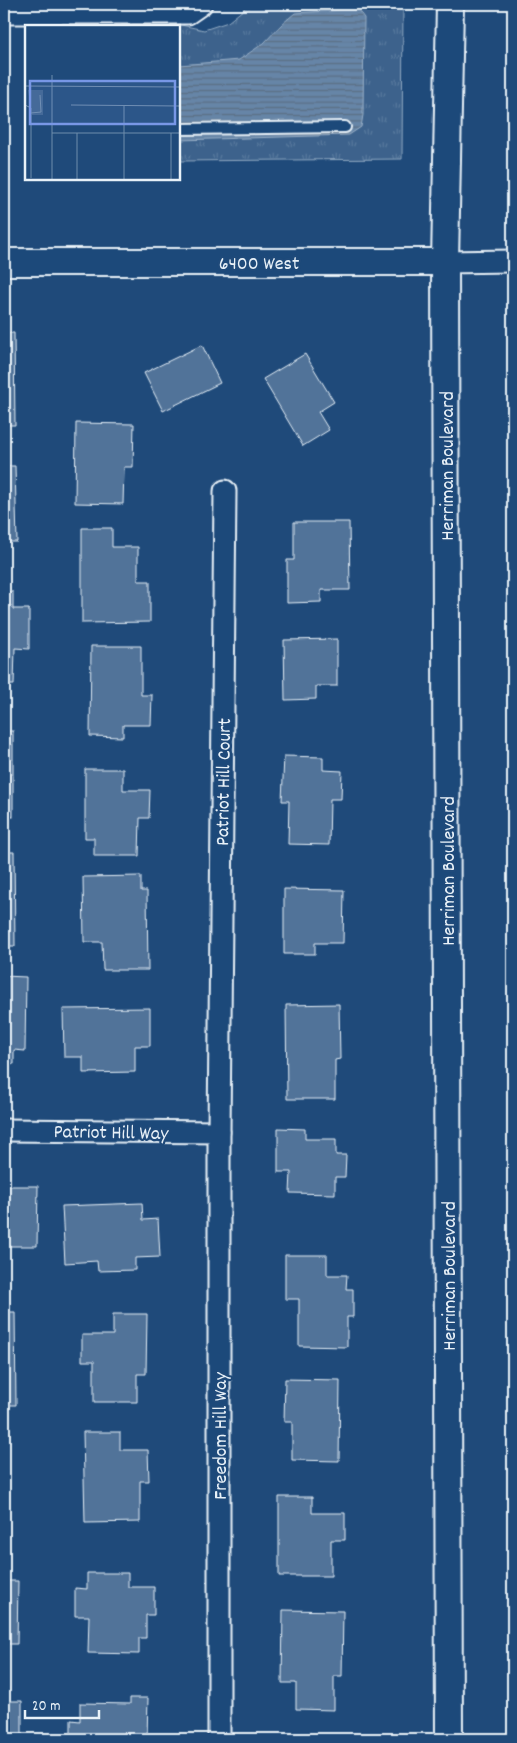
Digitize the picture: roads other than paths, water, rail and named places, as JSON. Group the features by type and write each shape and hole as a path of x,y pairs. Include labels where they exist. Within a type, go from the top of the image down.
{"street":[{"path":"4,14 136,20 188,12 201,4"},
{"name":"Herriman Boulevard","path":"449,1739 445,262 450,4"},
{"name":"6400 West","path":"4,262 513,261"},
{"name":"Patriot Hill Court","path":"219,1132 225,491"},
{"name":"Patriot Hill Way","path":"4,1130 219,1132"},
{"name":"Freedom Hill Way","path":"219,1132 219,1739"}],"lane":[{"path":"180,130 345,127"}]}
